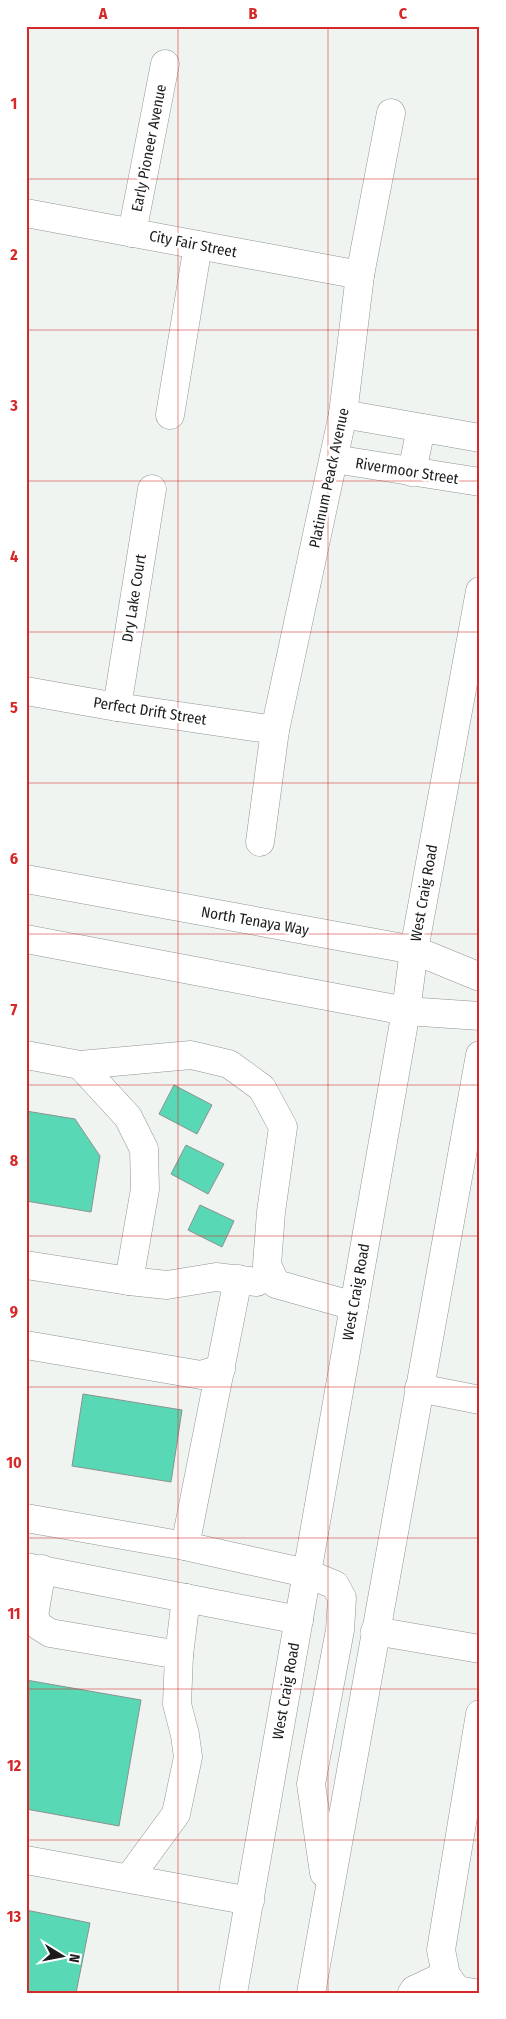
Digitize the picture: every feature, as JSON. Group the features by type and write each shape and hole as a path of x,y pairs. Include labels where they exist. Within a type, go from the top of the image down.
{"main road":[{"name":"Early Pioneer Avenue","path":"132,233 165,64"},
{"name":"Platinum Peack Avenue","path":"260,842 274,730 343,414 360,275 391,113"},
{"name":"City Fair Street","path":"26,213 360,275"},
{"path":"170,415 198,245"},
{"path":"343,414 480,438"},
{"path":"412,472 421,428"},
{"name":"Rivermoor Street","path":"334,459 480,482"},
{"name":"Dry Lake Court","path":"117,706 152,489"},
{"name":"West Craig Road","path":"233,1993 406,1011 414,950 480,591"},
{"name":"Perfect Drift Street","path":"26,690 274,730"},
{"name":"North Tenaya Way","path":"26,879 414,950 480,977"},
{"path":"26,939 406,1011 480,1016"},
{"path":"26,1056 80,1065 191,1055 229,1064 262,1088 283,1128 271,1212 267,1265 276,1284"},
{"path":"311,1993 480,1055"},
{"path":"80,1065 128,1117 144,1149 145,1189 129,1281"},
{"path":"26,1265 167,1285 216,1277 238,1279 276,1284 354,1306"},
{"path":"185,1546 238,1279"},
{"path":"26,1345 201,1375 221,1369"},
{"path":"419,1388 480,1400"},
{"path":"26,1518 185,1546 306,1573 335,1585 342,1598 340,1630 311,1784 328,1896"},
{"path":"179,1655 50,1633 39,1626 34,1616 34,1568 299,1620"},
{"path":"129,1878 176,1814 188,1758 185,1735 177,1704 179,1655 186,1598"},
{"path":"375,1631 478,1642"},
{"path":"474,1993 457,1990 446,1975 441,1950 471,1826 480,1714"},
{"path":"26,1860 250,1901"},
{"path":"412,1993 414,1990 446,1975"}],"building":[{"path":"174,1085 212,1105 197,1134 159,1114"},
{"path":"26,1111 75,1119 100,1156 91,1212 26,1201"},
{"path":"186,1145 224,1164 208,1194 171,1174"},
{"path":"200,1205 234,1221 222,1247 188,1230"},
{"path":"83,1394 182,1410 171,1482 72,1466"},
{"path":"26,1680 141,1700 119,1826 26,1809"},
{"path":"26,1910 90,1923 76,1993 26,1993"}]}
